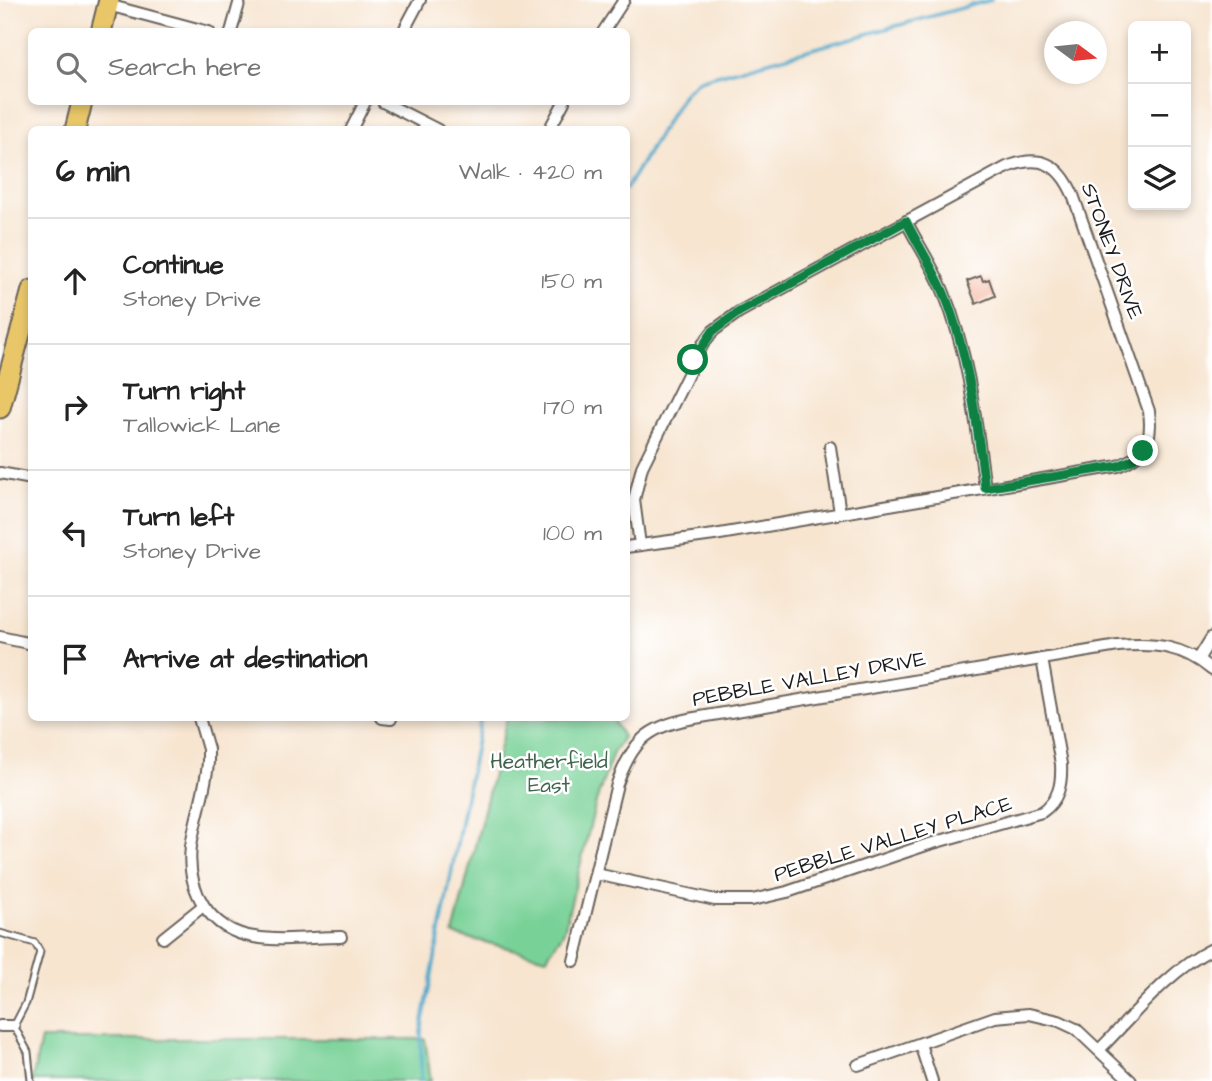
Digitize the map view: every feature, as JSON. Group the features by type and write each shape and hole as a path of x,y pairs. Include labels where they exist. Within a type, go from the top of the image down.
{"highway":[{"path":"102,28 109,2"},
{"path":"76,126 81,105"},
{"path":"0,408 28,305"}],"street":[{"path":"232,28 240,0"},
{"path":"405,28 420,0"},
{"path":"606,28 624,0"},
{"path":"109,2 196,28"},
{"path":"353,126 364,105"},
{"path":"389,105 430,126"},
{"path":"551,126 562,105"},
{"name":"STONEY DRIVE","path":"630,546 640,545 840,513 1118,466 1143,451 1149,440 1149,411 1073,195 1059,171 1049,164 1021,162 739,312 713,331 693,360 642,467 634,500 640,545"},
{"path":"906,221 943,290 954,321 972,392 985,488"},
{"path":"830,447 840,513"},
{"path":"0,473 28,478"},
{"path":"0,637 28,644"},
{"path":"1199,658 1212,637"},
{"name":"PEBBLE VALLEY DRIVE","path":"574,961 617,784 625,762 635,746 659,726 1118,646 1146,644 1182,650 1199,658 1212,670"},
{"name":"PEBBLE VALLEY PLACE","path":"596,874 715,900 752,900 788,892 926,845 1042,812 1058,794 1061,764 1042,659"},
{"path":"200,721 208,749 208,762 190,862 191,878 203,906 220,923 255,938 341,937"},
{"path":"163,938 203,906"},
{"path":"1100,1050 1168,981 1186,965 1212,949"},
{"path":"858,1065 996,1017 1029,1014 1059,1021 1076,1029 1130,1081"},
{"path":"0,1026 14,1026"},
{"path":"919,1044 932,1081"}],"lane":[{"path":"0,933 35,943 40,953 26,1003 14,1026 28,1052 31,1081"}],"green space":[{"name":"Heatherfield East","path":"506,721 614,721 623,737 613,753 596,802 564,931 547,958 453,934"},
{"path":"41,1039 425,1039 431,1081 32,1081"}],"building":[{"path":"981,276 983,281 989,279 995,296 976,304 967,281"}],"waterway":[{"path":"630,182 684,93 699,80 991,0"},
{"path":"421,1081 421,1031 480,721"}],"route":[{"path":"693,360 713,331 739,312 906,221 943,290 954,321 972,392 985,488 1118,466 1143,451"}]}
